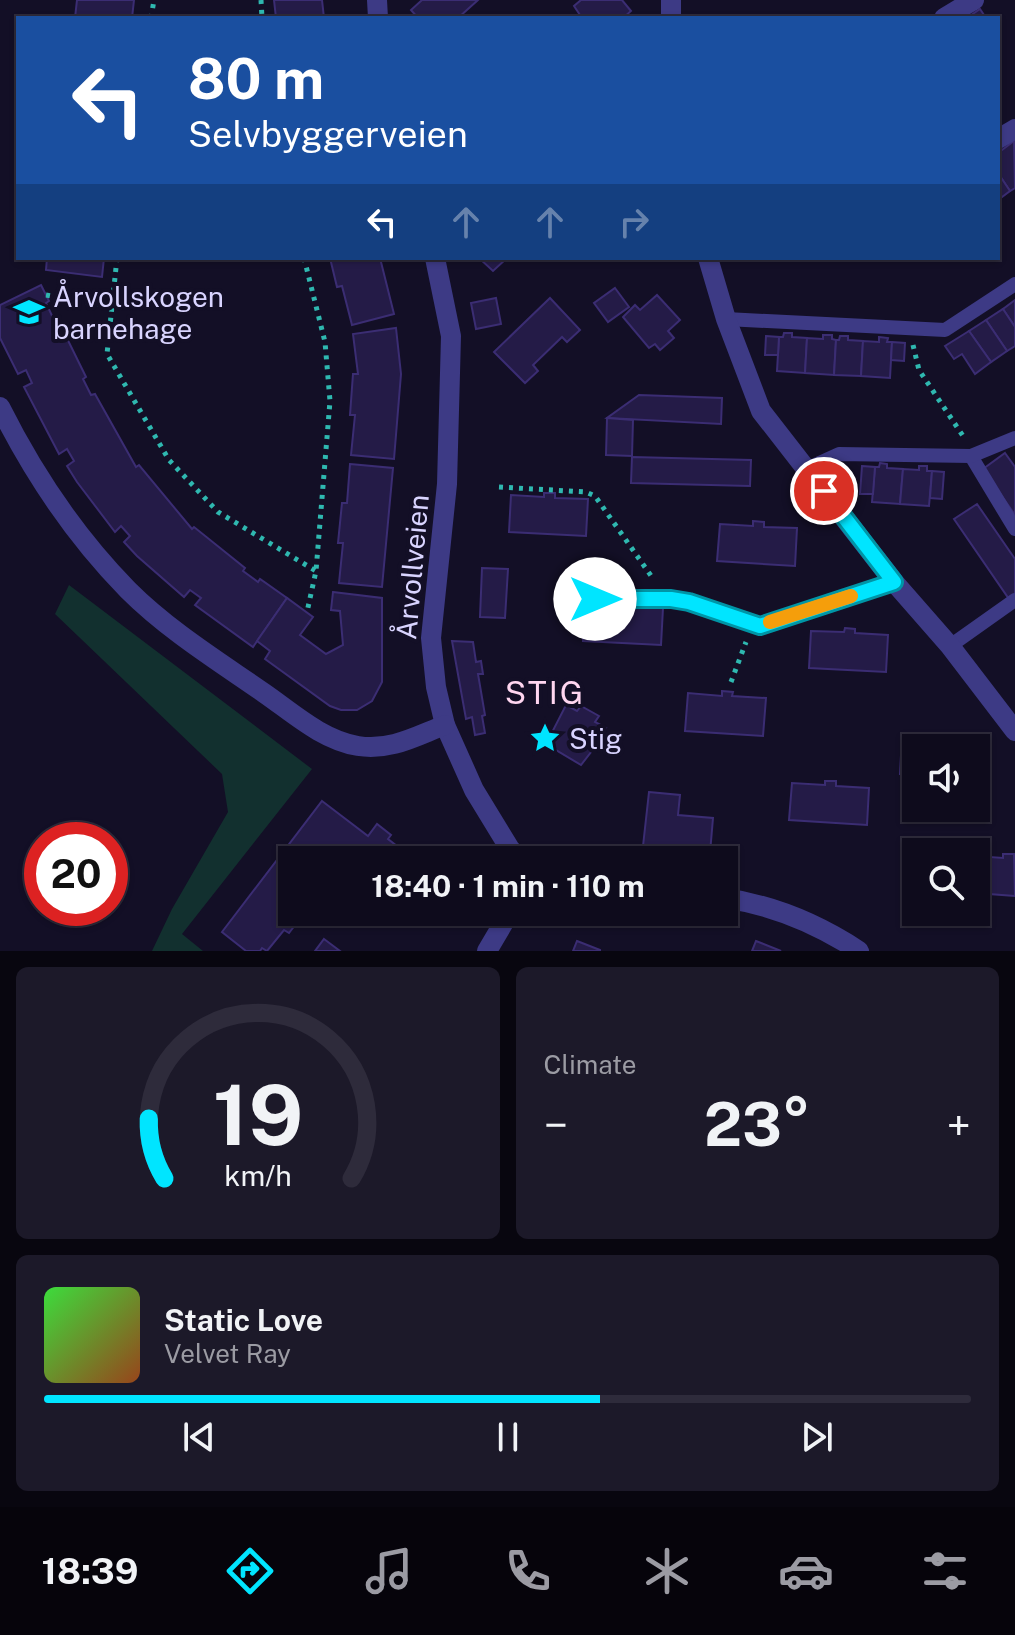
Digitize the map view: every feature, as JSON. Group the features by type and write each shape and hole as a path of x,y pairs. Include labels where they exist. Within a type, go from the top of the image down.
{"street":[{"path":"947,16 974,0"},
{"name":"Årvollveien","path":"435,260 451,336 447,484 431,638 436,687 445,725 474,790 508,846"},
{"path":"709,260 726,319 761,411 1015,731"},
{"path":"0,407 35,471 92,550 129,591 170,626 242,678 316,730 338,741 359,746 383,747 403,743 445,725"},
{"path":"738,902 810,923 859,951"},
{"path":"487,951 502,926"}],"lane":[{"path":"726,319 945,330 1015,284"},
{"path":"806,469 839,454 971,456 1015,438"},
{"path":"971,456 1015,529"},
{"path":"595,599 671,599 760,626 894,582"},
{"path":"950,646 1015,600"}],"path":[{"path":"117,260 107,354 169,460 218,512 316,571"},
{"path":"304,260 325,342 330,401 316,571 307,612"},
{"path":"46,295 110,306"},
{"path":"909,328 919,370 958,425 971,456"},
{"path":"499,487 586,492 595,496 659,587 671,599"},
{"path":"731,682 742,649 760,626"}],"green space":[{"path":"69,585 312,769 182,934 203,951 152,951 172,909 228,812 222,774 55,614"}],"building":[{"path":"77,0 134,0 132,16 75,16"},
{"path":"274,0 322,0 324,16 276,16"},
{"path":"422,0 478,0 460,16 416,16 411,10"},
{"path":"581,0 622,0 631,11 625,16 581,16 574,6"},
{"path":"980,9 985,16 970,16"},
{"path":"1014,141 1015,188 1010,191 1000,176 1000,152"},
{"path":"1000,176 1010,191 1000,198"},
{"path":"47,260 104,260 102,277 46,270"},
{"path":"330,260 380,260 394,314 352,325 342,286 337,287"},
{"path":"481,260 505,260 493,271"},
{"path":"41,285 54,320 57,318 86,377 83,379 91,395 95,394 136,467 139,465 192,529 194,527 258,582 260,579 287,598 253,647 195,605 201,598 190,590 184,597 137,556 124,542 130,536 121,526 115,532 77,482 67,466 74,461 67,449 59,454 24,387 32,383 26,370 18,374 0,338 0,305"},
{"path":"615,288 629,307 608,322 594,303"},
{"path":"657,295 680,320 668,331 674,338 660,350 655,344 649,348 623,317 635,305 640,310"},
{"path":"496,298 501,324 476,329 471,303"},
{"path":"550,298 580,330 567,342 562,337 533,365 538,371 525,383 494,352"},
{"path":"1015,300 1015,327 1003,309"},
{"path":"1003,309 1015,327 1015,346 1007,351 986,320"},
{"path":"986,320 1007,351 991,362 969,331"},
{"path":"396,328 401,374 394,459 351,455 355,415 350,415 353,374 358,374 353,334"},
{"path":"969,331 991,362 975,374 962,354 954,359 945,346"},
{"path":"784,333 807,338 805,373 777,371 779,337 783,337"},
{"path":"823,335 832,335 832,339 836,340 834,375 805,373 807,338 823,339"},
{"path":"766,336 779,337 778,355 765,355"},
{"path":"840,336 863,341 861,376 834,375 836,340"},
{"path":"879,337 892,342 890,378 861,376 863,341 879,342"},
{"path":"892,342 905,343 904,361 891,360"},
{"path":"639,395 722,398 721,424 607,418"},
{"path":"607,418 633,420 632,456 606,455"},
{"path":"1005,453 1015,467 1015,515 983,469"},
{"path":"632,457 751,460 750,486 631,483"},
{"path":"880,463 887,464 887,468 903,469 900,504 872,502 875,467 879,467"},
{"path":"350,464 393,468 382,587 339,583 343,543 338,543 342,503 347,503"},
{"path":"862,466 875,467 873,494 860,494"},
{"path":"919,466 927,466 927,471 932,471 929,506 900,504 903,469 919,470"},
{"path":"932,471 944,472 942,499 930,498"},
{"path":"544,493 555,493 555,498 588,499 586,536 509,532 511,495 544,497"},
{"path":"977,504 1015,559 1015,595 1009,599 954,519"},
{"path":"753,521 764,522 764,527 797,528 795,566 717,561 720,524 753,526"},
{"path":"482,568 508,569 505,618 480,617"},
{"path":"333,592 382,598 382,682 372,701 357,710 330,706 265,659 270,651 257,641 287,598 313,617 300,635 326,654 343,645 340,611 331,610"},
{"path":"630,602 629,606 663,608 661,645 583,641 585,604 619,606"},
{"path":"845,628 855,629 855,633 888,635 886,672 809,668 811,631 844,632"},
{"path":"452,641 473,642 476,662 481,661 483,674 478,674 485,733 475,735 472,717 466,719"},
{"path":"722,691 733,692 732,696 766,698 763,736 685,731 688,693 722,696"},
{"path":"566,705 577,711 581,706 599,716 595,722 606,728 598,749 595,747 581,765 546,744"},
{"path":"825,781 836,781 836,786 869,788 867,825 789,820 792,783 825,785"},
{"path":"649,792 680,795 678,815 713,818 711,846 643,846"},
{"path":"322,801 368,836 377,824 391,835 388,839 397,846 288,846"},
{"path":"1003,854 1014,854 1015,896 990,894 990,857 1003,858"},
{"path":"278,859 278,926 294,926 289,933 284,930 267,951 262,948 260,951 246,951 222,932"},
{"path":"324,939 340,951 315,951"},
{"path":"577,941 600,950 600,951 573,951"},
{"path":"756,941 781,951 752,951"}],"slow traffic":[{"path":"770,622 851,596"}],"place":[{"name":"Årvollskogen barnehage","path":"29,312"},
{"name":"Stig","path":"545,738"}],"district":[{"name":"STIG","path":"545,692"}],"route":[{"path":"595,599 671,599 760,626 894,582 824,491"}]}
